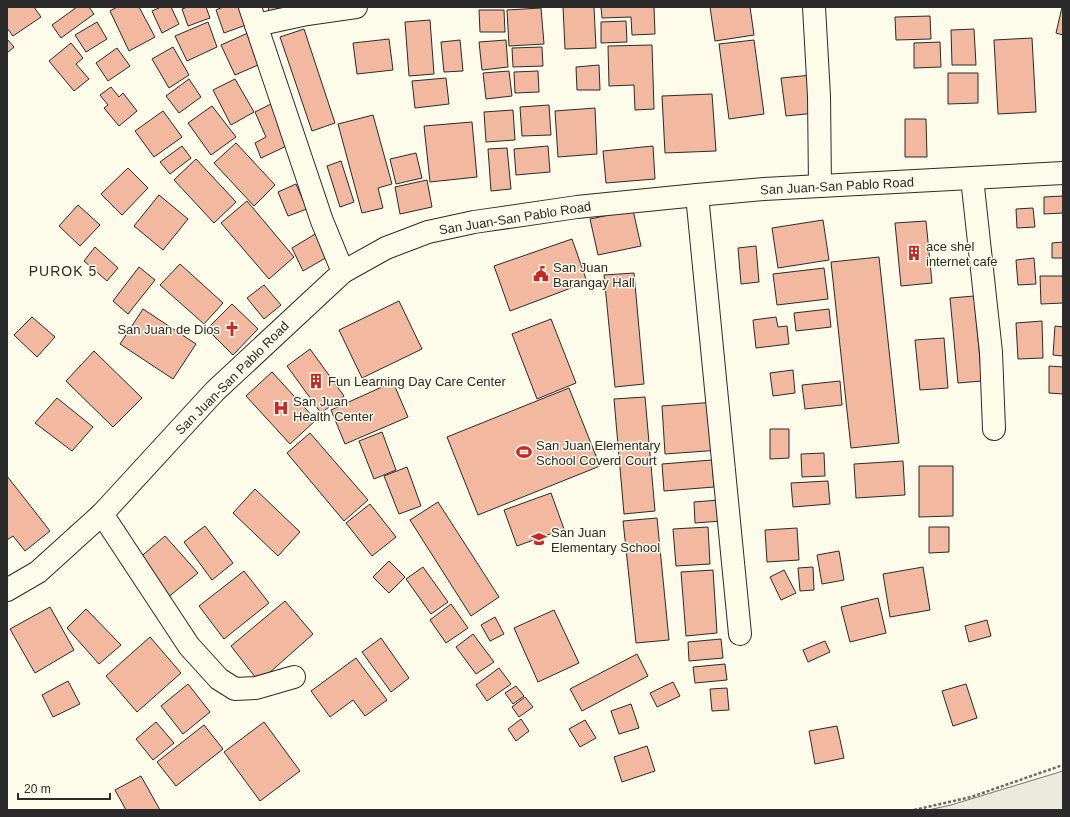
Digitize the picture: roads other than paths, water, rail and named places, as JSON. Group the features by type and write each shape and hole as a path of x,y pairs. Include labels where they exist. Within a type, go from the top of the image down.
{"street":[{"path":"343,272 322,221 253,16 307,14 356,7"},
{"path":"814,7 819,96 820,186"},
{"name":"San Juan-San Pablo Road","path":"7,590 38,572 102,514 215,391 343,272 386,248 428,232 474,222 577,207 764,189 1063,173"},
{"path":"972,178 991,352 994,429"},
{"path":"696,195 740,634"},
{"path":"102,514 188,646 219,679 235,689 256,688 294,676"}],"place":[{"name":"ace shel internet cafe","path":"914,253"},
{"name":"San Juan Barangay Hall","path":"541,274"},
{"name":"San Juan de Dios","path":"232,329"},
{"name":"Fun Learning Day Care Center","path":"316,381"},
{"name":"San Juan Health Center","path":"281,408"},
{"name":"San Juan Elementary School Coverd Court","path":"524,452"},
{"name":"San Juan Elementary School","path":"539,539"}],"district":[{"name":"PUROK 5","path":"63,271"}]}
